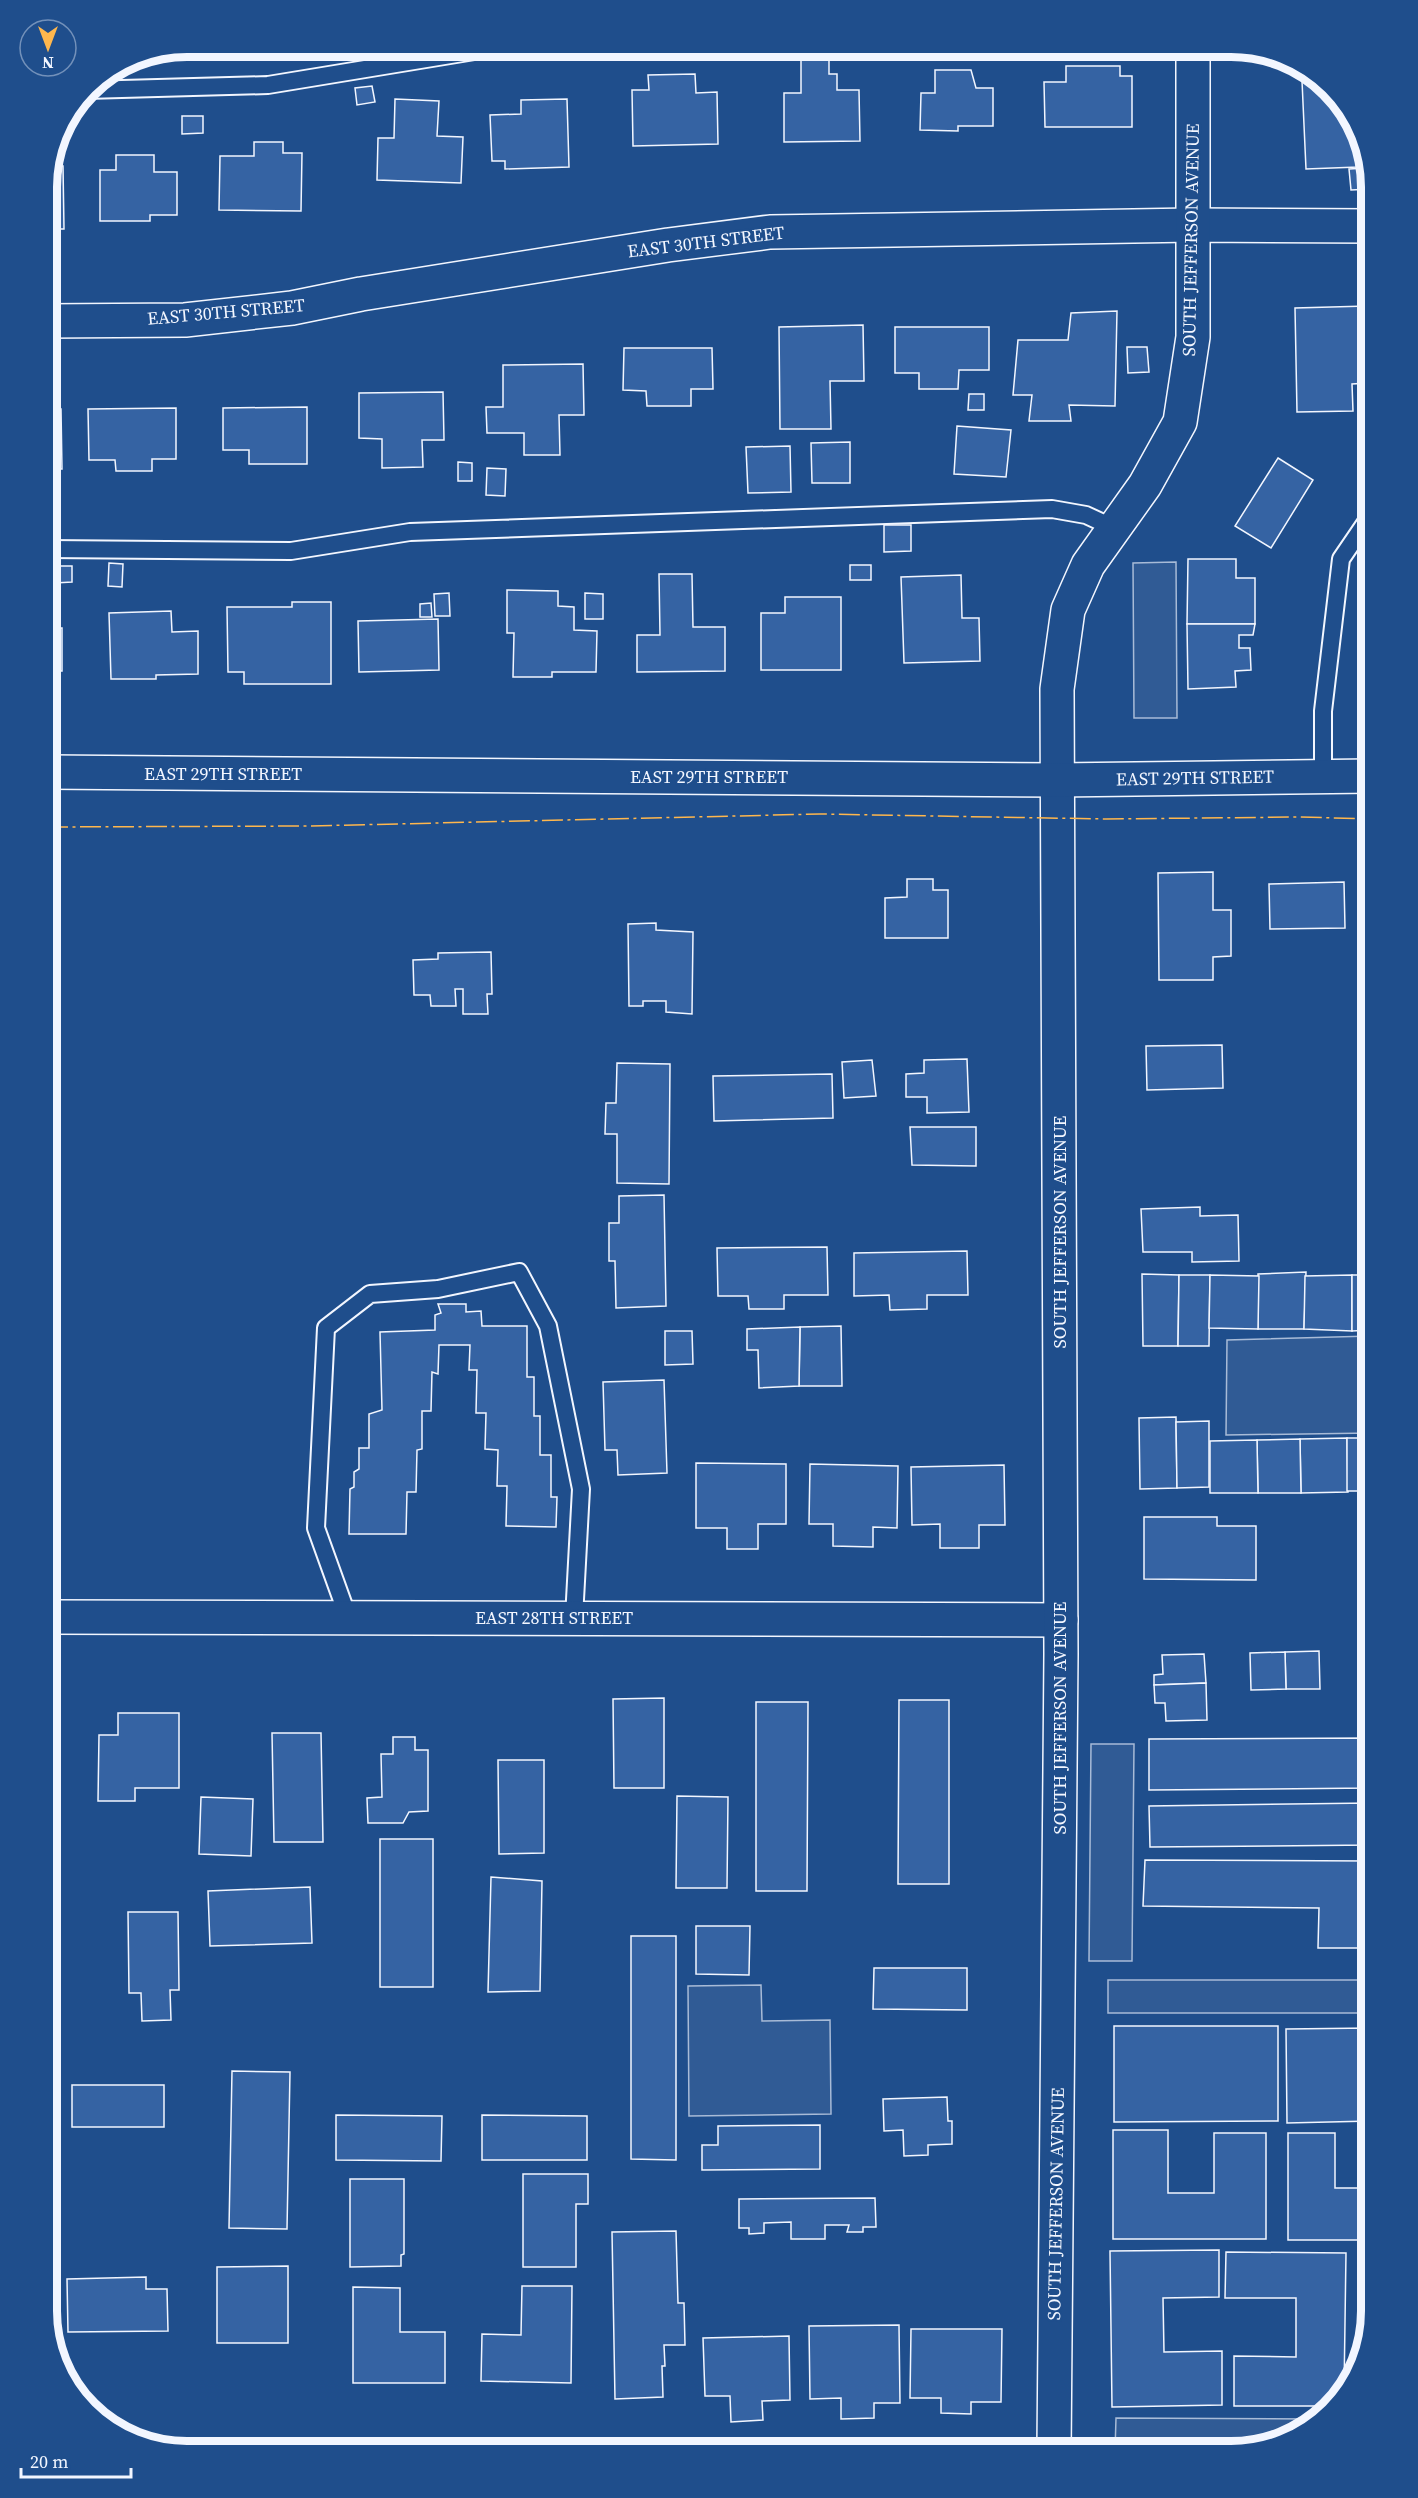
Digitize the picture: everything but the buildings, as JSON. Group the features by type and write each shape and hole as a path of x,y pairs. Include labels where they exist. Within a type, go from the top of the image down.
{"street":[{"name":"SOUTH JEFFERSON AVENUE","path":"1054,2441 1061,1620 1057,689 1068,610 1088,565 1145,485 1180,422 1193,338 1192,57"},
{"name":"EAST 30TH STREET","path":"57,321 185,320 292,308 360,294 645,248 770,232 1192,225 1361,226"},
{"name":"EAST 29TH STREET","path":"57,772 1058,780 1361,776"},
{"name":"EAST 28TH STREET","path":"57,1617 1061,1620"}],"lane":[{"path":"101,90 268,85 438,57"},
{"path":"57,549 291,551 410,532 1052,509 1086,515 1114,528"},
{"path":"1323,777 1323,711 1341,559 1361,530"},
{"path":"348,1617 316,1527 326,1328 370,1294 438,1289 519,1272 548,1326 580,1489 574,1618"}],"shaded area":[{"path":"1176,562 1177,718 1134,718 1133,563"},
{"path":"1361,1336 1361,1433 1226,1435 1227,1340"},
{"path":"1091,1744 1134,1744 1132,1961 1089,1961"},
{"path":"1108,1980 1361,1980 1361,2013 1108,2013"},
{"path":"761,1985 762,2021 830,2020 831,2114 689,2116 688,1986"},
{"path":"1116,2418 1303,2419 1281,2431 1248,2440 1115,2441"}],"power":[{"path":"57,827 309,826 820,814 1106,819 1361,819"}]}
